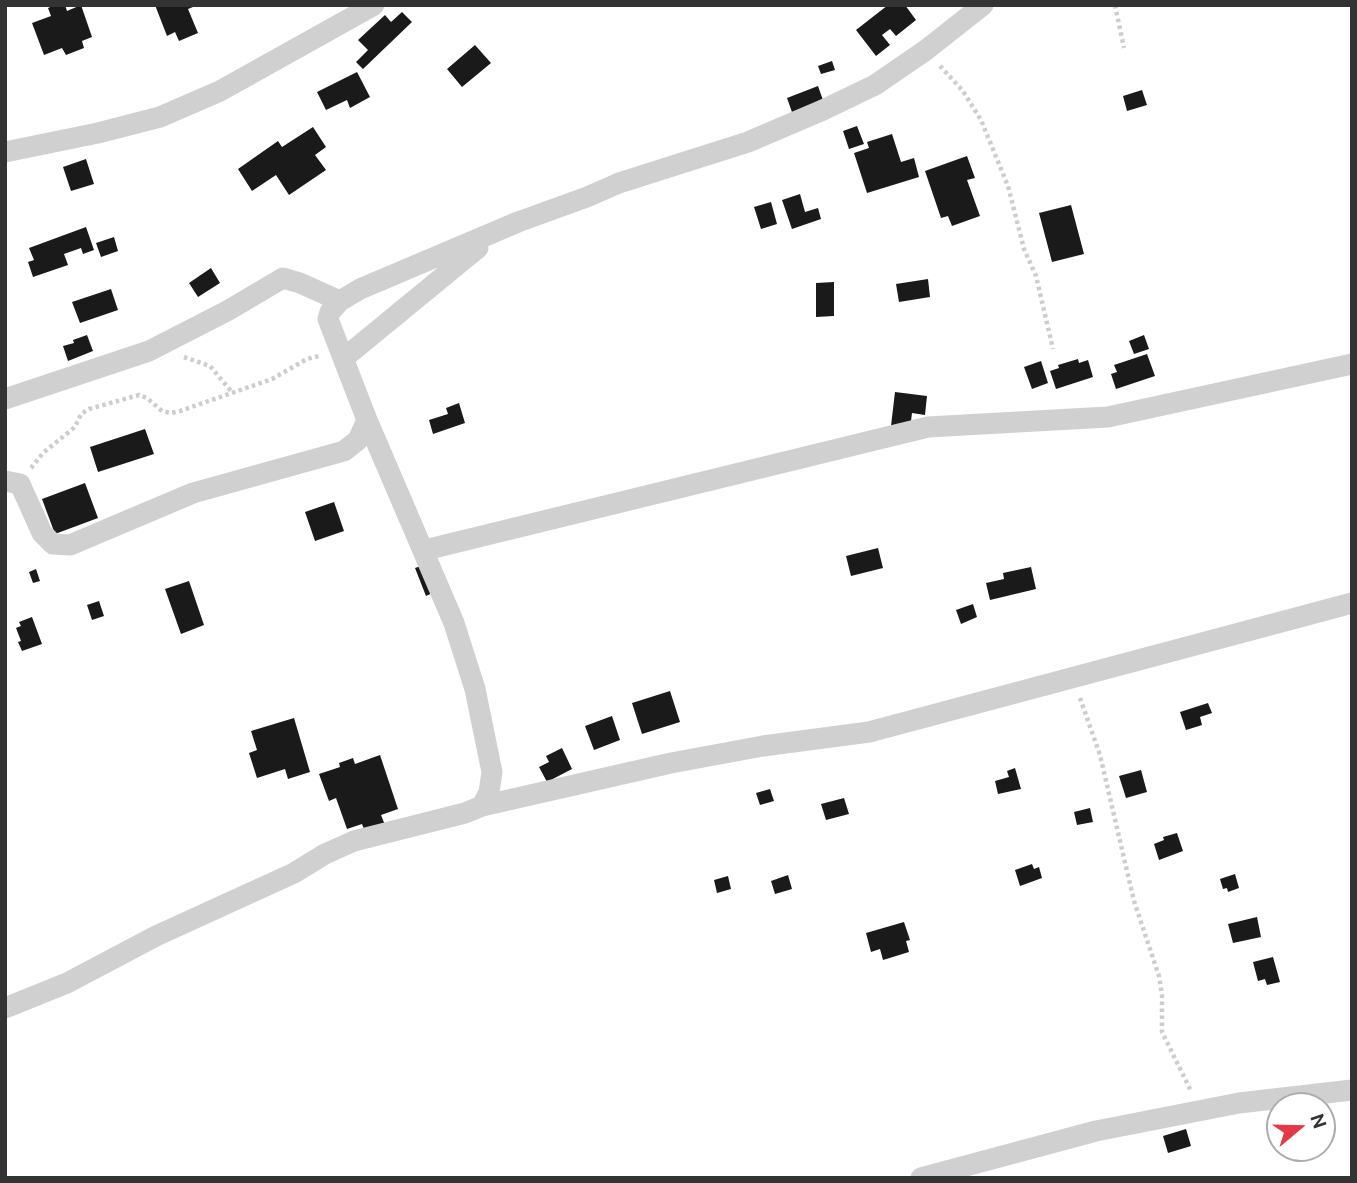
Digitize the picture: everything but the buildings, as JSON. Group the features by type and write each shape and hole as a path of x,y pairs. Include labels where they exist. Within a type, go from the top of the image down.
{"street":[{"path":"5,152 160,117 220,91 374,5"},
{"path":"482,806 489,792 492,772 475,690 454,623 425,550 367,420 328,319 330,312 340,301 360,289 499,231 620,183 760,137 864,90 926,50 983,5"},
{"path":"344,358 499,231"},
{"path":"5,399 149,351 227,311 283,278 340,301"},
{"path":"425,550 928,427 1108,417 1352,364"},
{"path":"13,482 42,533 53,544 70,545 193,493 344,451 358,440 367,420"},
{"path":"5,1008 67,983 156,936 294,873 325,854 354,841 465,813 482,806 671,762 869,732 1352,603"},
{"path":"920,1178 1096,1131 1239,1103 1352,1090"}],"path":[{"path":"1115,5 1124,48"},
{"path":"926,50 963,91 981,120 1008,186 1024,249 1036,276 1053,349"},
{"path":"149,351 187,358 210,366 232,392"},
{"path":"13,482 75,427 81,414 89,408 139,395 147,398 162,411 171,413 272,379 317,356 344,358"},
{"path":"1073,677 1100,755 1134,901 1159,976 1163,995 1162,1032 1202,1110"}]}
